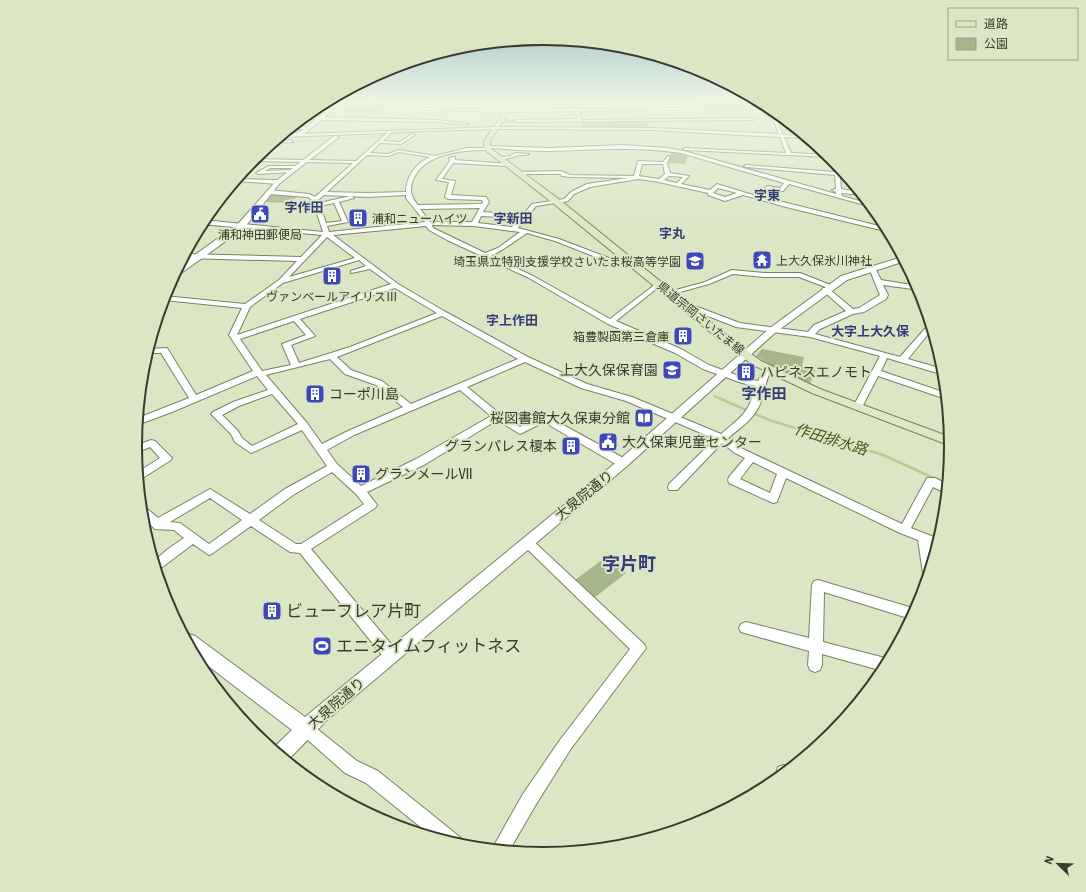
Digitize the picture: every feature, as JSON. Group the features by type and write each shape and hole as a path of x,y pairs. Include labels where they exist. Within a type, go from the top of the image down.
{"main road":[{"name":"県道宗岡さいたま線","path":"492,144 498,158 557,202 630,260 725,340 746,355 768,369 816,391 944,440"}],"street":[{"path":"184,267 241,226 278,182 328,144"},
{"path":"315,202 378,144"},
{"path":"479,144 468,149 436,156 425,162 413,174 409,184 409,198 431,230 531,277 611,322 678,351 706,367 745,381 760,384"},
{"path":"519,144 547,149 582,146 640,146 820,156"},
{"path":"784,144 789,154"},
{"path":"638,154 640,146"},
{"path":"660,148 724,164 803,187 839,194 861,202"},
{"path":"498,158 511,157 515,154 546,155 547,149"},
{"path":"668,174 665,163 671,150"},
{"path":"366,154 388,155 399,151 453,158 452,161"},
{"path":"722,151 724,164"},
{"path":"766,153 774,178"},
{"path":"261,160 357,162"},
{"path":"452,161 509,165"},
{"path":"452,161 439,180 452,181 448,197 484,198 486,202 474,224"},
{"path":"637,177 640,162 665,163"},
{"path":"724,164 836,173"},
{"path":"292,171 277,170 273,173 258,173 269,167 298,167"},
{"path":"520,173 561,172 564,175 570,176 602,175 637,177 661,180 711,192 710,194 725,199 741,194"},
{"path":"661,180 668,174 687,176 678,184"},
{"path":"837,174 839,194"},
{"path":"515,228 534,205 566,200 572,192 589,185 622,182 637,177"},
{"path":"243,180 278,182"},
{"path":"753,197 768,188 780,190 788,182"},
{"path":"711,192 718,186 741,194 879,228"},
{"path":"269,192 309,196 315,202 326,230 371,267 396,285 525,359 584,386 622,396 722,438 739,451 783,473 904,530 932,541"},
{"path":"324,193 409,193"},
{"path":"315,202 336,201 368,194"},
{"path":"839,194 854,194"},
{"path":"157,524 210,493 294,549 303,548 371,505 360,491 333,467 304,425 259,373 233,335 247,306 281,281 326,230 345,222 336,201"},
{"path":"416,208 484,206"},
{"path":"480,214 525,217"},
{"path":"210,223 241,226 326,230 428,224 474,224 515,228 526,231 557,240 613,262 630,260"},
{"path":"485,256 526,231"},
{"path":"190,256 302,259"},
{"path":"281,281 360,258"},
{"name":"大泉院通り","path":"283,750 306,728 391,655 675,418 773,330 844,278 898,261"},
{"path":"353,272 371,267"},
{"path":"810,335 818,327 851,312 861,310 883,297 884,295 872,268"},
{"path":"669,293 707,283 732,272 765,275 800,275 829,289 851,312"},
{"path":"878,282 910,287"},
{"path":"611,322 659,284"},
{"path":"235,338 396,285"},
{"path":"171,299 247,306"},
{"path":"684,305 739,325 810,335 936,370"},
{"path":"143,420 259,373 296,366 331,356 444,313"},
{"path":"295,318 311,336 286,344 296,366"},
{"path":"902,360 927,331"},
{"path":"154,351 164,350 194,399"},
{"path":"858,407 885,355"},
{"path":"331,356 348,372 379,383 410,408"},
{"path":"321,449 351,433 525,359"},
{"path":"673,487 722,438 743,421 757,399 762,378 768,369"},
{"path":"877,373 941,394"},
{"path":"461,386 497,416 520,431 544,418 622,463"},
{"path":"274,391 236,404 216,414 235,433 238,440 251,450 304,425"},
{"path":"360,491 420,462 497,416"},
{"path":"142,446 151,442 167,458 143,474"},
{"path":"751,457 733,480 773,499 783,473"},
{"path":"149,517 159,526 176,526 209,550 289,492 333,467"},
{"path":"904,530 931,481 942,486"},
{"path":"160,563 172,552 193,538"},
{"path":"924,538 927,560"},
{"path":"503,845 529,800 565,745 639,648 527,542"},
{"path":"303,548 391,655"},
{"path":"815,665 818,586 908,612"},
{"path":"746,628 880,663"},
{"path":"197,647 306,728 351,767 372,777 444,834"}],"green space":[{"path":"672,151 688,155 685,164 667,163"},
{"path":"271,193 299,196 286,203 264,202"},
{"path":"762,349 804,357 802,367 815,370 810,384 776,368 756,356"},
{"path":"606,557 626,573 594,598 575,580"}],"waterway":[{"name":"作田排水路","path":"389,153 409,144"},
{"name":"作田排水路","path":"387,154 392,152"},
{"name":"作田排水路","path":"714,396 722,399"},
{"name":"作田排水路","path":"719,398 748,411"},
{"name":"作田排水路","path":"753,413 769,420 883,455 936,479"}],"place":[{"name":"浦和神田郵便局","path":"260,214"},
{"name":"浦和ニューハイツ","path":"358,218"},
{"name":"上大久保氷川神社","path":"762,260"},
{"name":"埼玉県立特別支援学校さいたま桜高等学園","path":"695,261"},
{"name":"ヴァンベールアイリスⅢ","path":"332,276"},
{"name":"箱豊製函第三倉庫","path":"683,336"},
{"name":"上大久保保育園","path":"672,370"},
{"name":"ハピネスエノモト","path":"746,372"},
{"name":"コーポ川島","path":"315,394"},
{"name":"桜図書館大久保東分館","path":"644,418"},
{"name":"大久保東児童センター","path":"608,442"},
{"name":"グランパレス榎本","path":"571,446"},
{"name":"グランメールⅦ","path":"361,474"},
{"name":"ビューフレア片町","path":"272,611"},
{"name":"エニタイムフィットネス","path":"322,646"}],"district":[{"name":"字東","path":"767,195"},
{"name":"字作田","path":"304,207"},
{"name":"字新田","path":"513,218"},
{"name":"字丸","path":"672,233"},
{"name":"字上作田","path":"512,320"},
{"name":"大字上大久保","path":"870,331"},
{"name":"字作田","path":"764,393"},
{"name":"字片町","path":"629,563"}]}
